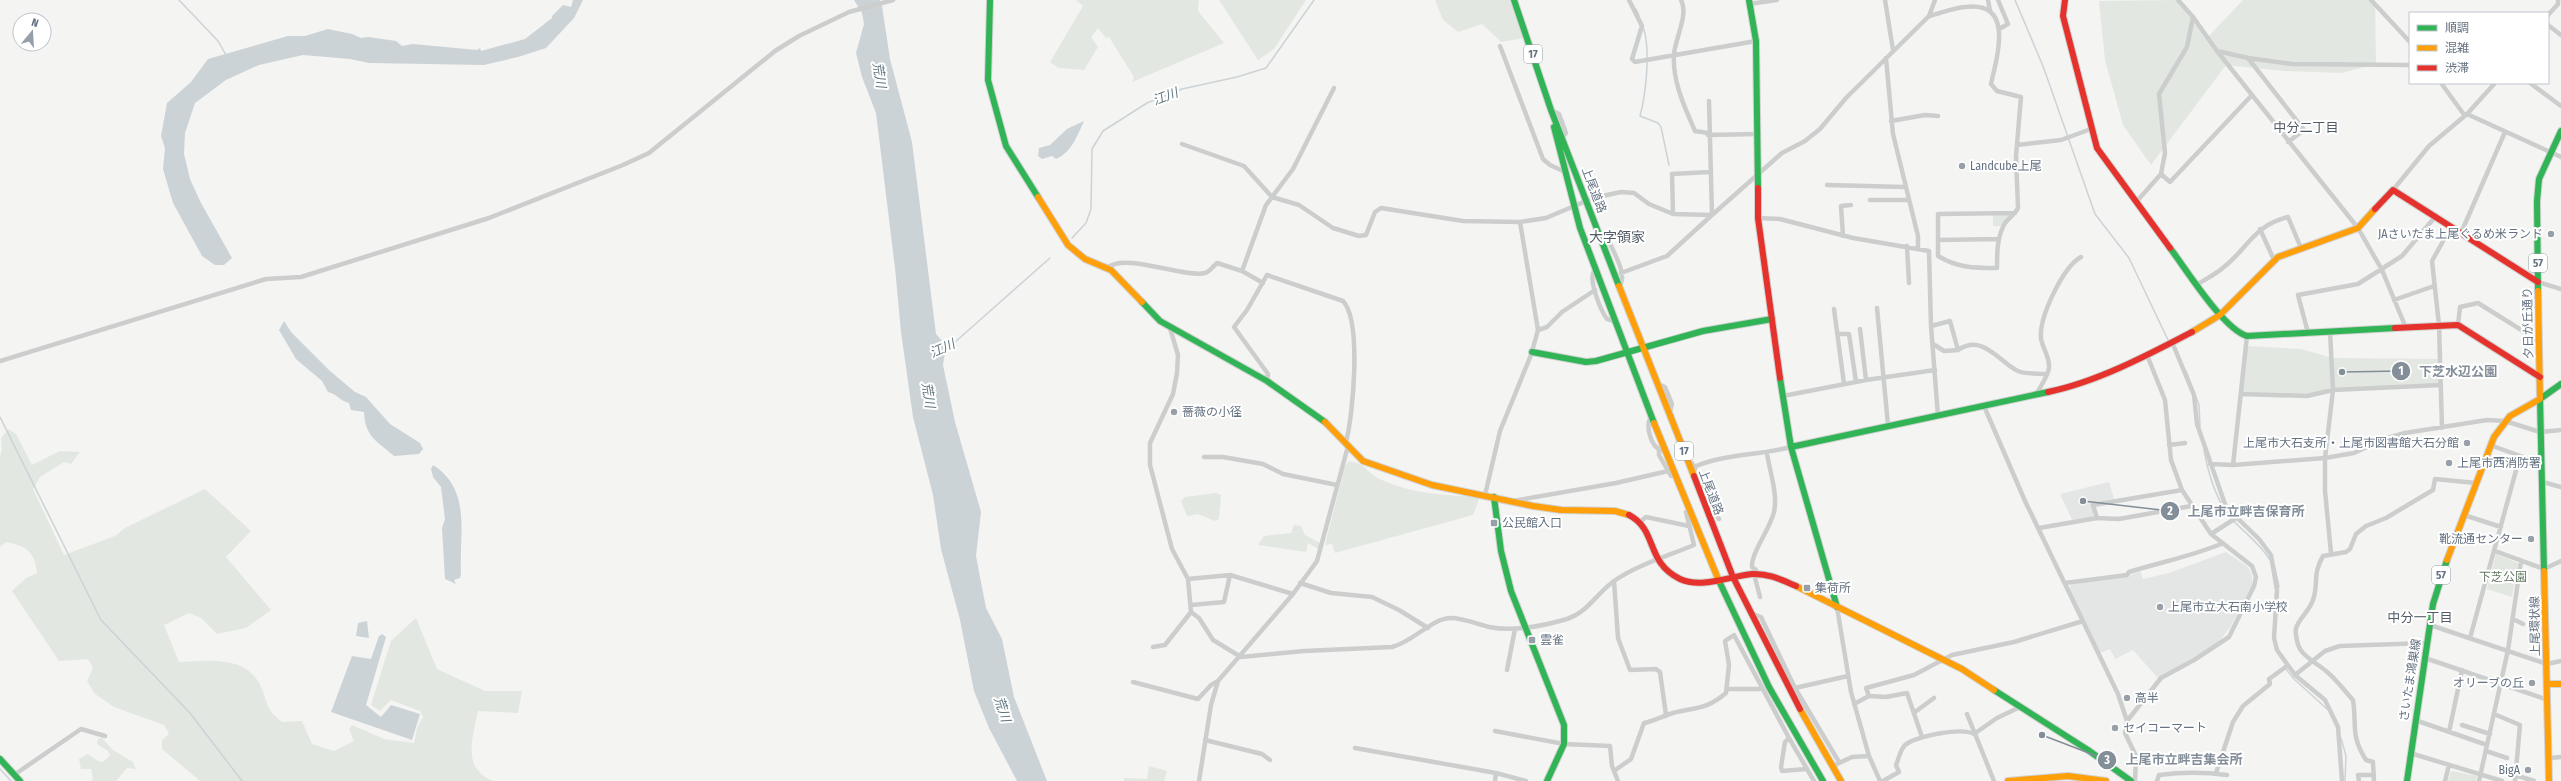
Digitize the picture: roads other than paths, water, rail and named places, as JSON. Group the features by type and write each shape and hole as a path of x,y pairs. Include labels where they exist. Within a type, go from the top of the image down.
{"main road":[{"path":"990,0 988,80 1006,146 1068,245 1084,259 1108,268 1122,280 1144,306 1170,328 1267,381 1331,426 1363,461 1384,470 1432,485 1548,509 1615,511 1629,515 1640,522 1650,536 1657,560 1668,572 1681,580 1696,583 1754,574 1777,577 1943,658 2108,764 2131,781"},
{"name":"上尾道路","path":"1514,0 1551,110 1733,577 1790,692 1841,781"},
{"path":"2065,0 2063,16 2097,148 2220,315 2240,334 2247,336 2458,325 2540,377"},
{"path":"1749,2 1756,41 1758,85 1758,218 1783,396 1792,447 1838,607"},
{"name":"上尾道路","path":"1551,110 1572,208 1594,271 1627,354 1662,450 1718,580 1752,650 1799,740 1823,781"},
{"name":"夕日が丘通り","path":"2540,399 2537,201 2539,179 2549,153 2561,131"},
{"path":"1792,447 1888,425 1938,416 2064,389 2147,355 2220,315 2274,260 2301,248 2358,228 2393,190 2538,282"},
{"path":"1532,352 1586,362 1627,354 1703,331 1772,319"},
{"name":"さいたま鴻巣線","path":"2407,781 2415,720 2437,586 2490,445 2505,421 2561,384"},
{"name":"上尾環状線","path":"2540,399 2549,781"},
{"path":"1494,497 1506,573 1524,627 1563,720 1565,734 1564,744 1546,781"},
{"path":"2547,684 2561,684"},
{"path":"0,759 20,781"},
{"path":"2008,781 2061,776 2106,781"}],"street":[{"path":"0,361 266,279 301,277 482,221 623,165 656,148 775,51 799,36 849,12 891,0"},
{"path":"1629,0 1642,26 1632,59 1635,62 1756,41"},
{"path":"1681,0 1682,16 1674,55 1678,84 1695,131 1708,134 1757,134"},
{"path":"1749,2 1777,0"},
{"path":"1885,0 1893,50"},
{"path":"1621,273 1667,256 1782,153 1805,141 1820,129 1846,98 1929,16 1935,0"},
{"path":"1758,218 1787,220 1842,236 1929,251 1953,265 1966,268 1997,268 1998,239 2006,222 2018,208 2017,145 2021,97 1997,91 1991,84 2000,47 1999,29 1990,11 1988,0"},
{"path":"1998,0 2008,24 1999,29"},
{"path":"2178,0 2193,17 2217,51 2288,142 2358,228 2382,270 2406,328"},
{"path":"2371,0 2409,41"},
{"path":"2549,14 2558,4 2558,0"},
{"path":"1929,16 1965,7 1980,6 1990,11"},
{"path":"2137,201 2161,174 2165,153 2159,94 2187,47 2193,17"},
{"path":"2549,26 2561,35"},
{"path":"1500,46 1543,158 1550,165 1563,171"},
{"path":"2217,51 2248,58 2292,64 2409,66"},
{"path":"1886,58 1891,121 1908,200 1918,236 1918,249"},
{"path":"2248,58 2304,130 2288,142"},
{"path":"2442,84 2466,115 2561,157"},
{"path":"2393,190 2429,146 2466,115 2494,84"},
{"path":"2531,84 2561,106"},
{"path":"1242,271 1266,205 1293,169 1334,88"},
{"path":"2161,174 2170,182 2252,95"},
{"path":"1709,101 1708,134 1712,216"},
{"path":"1891,121 1925,115 1938,116"},
{"path":"2017,145 2061,140 2092,129"},
{"path":"2461,233 2505,132"},
{"path":"1182,144 1244,166 1272,197 1299,205 1320,221 1359,236 1366,235 1375,212 1381,208 1463,222 1520,222 1546,218 1606,194 1634,193 1648,204 1673,214 1712,216"},
{"path":"1673,214 1672,174 1709,172"},
{"path":"1827,185 1905,187"},
{"path":"1870,200 1908,200"},
{"path":"1842,236 1841,206 1851,205"},
{"path":"1938,256 1938,214 2015,213"},
{"path":"2198,284 2225,267 2260,229 2276,220 2288,217 2301,248"},
{"path":"2308,333 2298,295 2350,287 2382,270 2402,256 2435,217"},
{"path":"1485,495 1500,431 1532,352 1538,330 1520,222"},
{"path":"2442,428 2439,325 2432,261 2451,227"},
{"path":"2260,229 2274,260"},
{"path":"1599,234 1608,239 1621,273 1622,280 1619,286"},
{"path":"1938,240 1998,239"},
{"path":"1907,246 1909,283"},
{"path":"1929,251 1931,326 1938,416"},
{"path":"2036,395 2049,369 2049,357 2041,340 2041,328 2054,293 2068,268 2081,257"},
{"path":"1108,268 1113,264 1160,266 1188,274 1207,272 1217,263 1242,271 1263,283"},
{"path":"1594,271 1591,277 1606,318 1614,321"},
{"path":"1133,682 1198,698 1211,685 1218,681 1241,657 1293,594 1320,554 1347,444 1351,407 1354,348 1352,326 1345,303 1269,274 1244,315 1234,327 1268,374 1267,381"},
{"path":"2538,282 2561,289"},
{"path":"2394,300 2434,286"},
{"path":"1538,330 1547,328 1562,312 1595,290"},
{"path":"2458,325 2460,307 2478,303 2539,342"},
{"path":"1877,308 1888,425"},
{"path":"1834,309 1844,384"},
{"path":"1931,326 1950,321 1958,350"},
{"path":"1153,647 1165,645 1191,612 1188,579 1172,549 1150,465 1150,443 1173,394 1177,373 1178,355 1170,328"},
{"path":"1860,329 1866,380"},
{"path":"2330,331 2333,390 2325,458 2326,511 2331,553"},
{"path":"1838,334 1849,334 1856,382"},
{"path":"2233,465 2242,394 2247,336"},
{"path":"2172,342 2194,394 2197,424 2226,507 2259,539 2271,556 2278,590 2274,638 2277,650 2287,666 2295,675 2325,700 2338,727 2342,781"},
{"path":"1933,344 1944,351 1958,350 1963,346 1986,346 2017,371 2047,374"},
{"path":"2127,721 2161,678 2220,644 2235,626 2254,586 2256,577 2248,562 2222,544 2211,534 2191,506 2182,490 2171,460 2165,400 2147,355"},
{"path":"1783,396 1883,377 1935,370"},
{"path":"2242,394 2307,396 2333,390 2441,385"},
{"path":"1984,406 2065,584 2118,694 2127,721 2125,733 2136,756 2135,781"},
{"path":"1670,413 1674,416 1694,467 1718,519"},
{"path":"2210,464 2233,465 2325,458 2354,452 2387,438 2405,433 2487,420 2505,421 2540,432 2561,430"},
{"path":"2169,446 2185,443"},
{"path":"2490,445 2542,464"},
{"path":"1694,467 1731,457 1767,454 1792,447"},
{"path":"1191,612 1199,618 1213,640 1241,657 1304,651 1392,647 1403,644 1440,620 1452,618 1489,627 1515,629 1576,615 1614,581 1657,560 1694,545 1689,526 1668,471 1659,455 1662,450"},
{"path":"1760,597 1754,574 1756,570 1752,567 1752,562 1766,536 1775,504 1767,454"},
{"path":"2470,638 2520,456"},
{"path":"1204,457 1223,457 1263,464 1283,474 1337,485"},
{"path":"1512,501 1616,483 1668,471"},
{"path":"2374,781 2373,762 2366,760 2360,751 2353,728 2353,700 2326,671 2300,649 2296,630 2302,615 2312,604 2316,592 2315,574 2317,565 2323,556 2331,553 2346,552 2350,549 2356,534 2366,526 2386,518 2433,490 2435,479 2476,483"},
{"path":"2543,482 2561,487"},
{"path":"2097,518 2093,505 2182,490"},
{"path":"2039,528 2097,518 2119,520 2191,506"},
{"path":"2464,515 2501,527"},
{"path":"1640,522 1646,517 1689,526"},
{"path":"2211,534 2236,518"},
{"path":"2065,584 2127,575 2129,572 2142,568 2188,558 2222,544"},
{"path":"2495,551 2544,569 2561,561"},
{"path":"2479,781 2508,650 2521,561"},
{"path":"1188,579 1230,575 1293,594"},
{"path":"1191,605 1224,602 1230,575"},
{"path":"1614,581 1618,638 1630,670 1656,669 1660,672 1666,715"},
{"path":"1300,583 1331,593 1372,597 1399,610 1428,628"},
{"path":"1838,607 1848,676 1854,704 1869,756 1880,781"},
{"path":"1750,614 1761,617 1795,688 1839,762"},
{"path":"2513,620 2523,624"},
{"path":"1869,696 1866,688 1914,675 1943,658 2014,642 2084,621"},
{"path":"2430,625 2547,664 2561,661"},
{"path":"1507,670 1515,629"},
{"path":"1614,771 1631,759 1644,723 1666,715 1694,710 1714,702 1727,689 1729,665 1725,641 1734,635 1789,738 1814,781"},
{"path":"2295,675 2325,651 2340,646 2427,643"},
{"path":"1747,658 1752,650"},
{"path":"2425,658 2548,700"},
{"path":"2216,774 2233,722 2243,706 2270,684 2269,679 2287,666"},
{"path":"2449,732 2462,670"},
{"path":"1795,688 1848,676"},
{"path":"1199,781 1211,705 1218,681"},
{"path":"1727,689 1763,689"},
{"path":"1854,704 1869,696 1886,697 1907,693 1915,712 1922,737"},
{"path":"1915,712 1934,698"},
{"path":"1883,781 1899,772 1896,764 1902,749 1922,737 1958,731 1974,734 1997,718 2020,707"},
{"path":"1967,714 1974,734 1983,748 1994,781"},
{"path":"2494,714 2520,725 2515,781"},
{"path":"2415,720 2487,745"},
{"path":"2462,725 2490,734"},
{"path":"14,775 81,729 105,736"},
{"path":"1495,731 1564,744 1610,746 1614,771 1618,781"},
{"path":"1789,738 1785,742 1782,771 1806,769"},
{"path":"1205,740 1262,754 1270,760"},
{"path":"1355,748 1496,773 1526,781"},
{"path":"2486,751 2507,758"},
{"path":"2410,753 2502,781"},
{"path":"1833,768 1839,762 1852,757 1869,756"},
{"path":"2549,758 2561,757"},
{"path":"2445,781 2449,766"},
{"path":"2157,781 2159,775 2170,774 2201,772 2227,775"},
{"path":"1496,773 1496,781"},
{"path":"2359,781 2358,775 2374,775"},
{"path":"2515,775 2534,781"}],"water":[{"path":"573,0 583,0 574,18 546,48 518,57 484,65 369,63 350,59 303,55 259,65 226,80 195,103 185,133 184,154 190,179 201,203 232,258 224,265 215,265 202,256 173,203 163,169 165,148 161,136 167,103 191,82 208,59 288,36 305,36 328,29 352,34 361,38 368,37 396,41 402,46 413,44 477,50 480,48 481,51 525,39 552,18 552,16 563,5 571,7"},
{"name":"荒川","path":"854,0 880,0 882,6 890,59 912,142 936,334 944,343 955,343 945,353 943,365 955,422 981,512 976,556 986,608 1002,639 1014,697 1047,781 1017,781 989,728 974,691 960,620 941,549 933,495 913,417 901,332 895,268 876,113 862,77 856,53 864,24 862,13"},
{"path":"1084,121 1070,148 1062,156 1056,159 1052,156 1042,159 1038,156 1039,148 1050,145 1067,129"},
{"path":"284,321 291,332 330,371 355,392 366,397 390,424 420,443 423,449 419,454 394,456 377,442 369,433 364,412 351,410 349,403 328,392 322,381 296,359 279,330"},
{"path":"433,465 445,475 454,487 461,514 461,574 460,578 454,580 456,584 445,579 442,528 445,519 441,487 433,477 431,469"},
{"path":"367,621 369,638 356,636 358,623"},
{"path":"382,634 386,637 366,705 381,717 391,705 420,714 412,740 331,712 352,656 371,659 379,636"}],"waterway":[{"path":"179,0 218,41 226,55"},
{"name":"江川","path":"1072,238 1086,223 1091,209 1092,149 1103,131 1147,103 1182,89 1237,77 1266,68 1314,0"},
{"path":"2015,0 2043,66 2095,214 2129,258 2169,342"},
{"path":"1636,9 1639,16"},
{"path":"1643,27 1647,47 1647,71 1640,116 1658,123 1661,127 1669,165"},
{"name":"江川","path":"954,343 1050,258"},
{"path":"2186,371 2199,405 2200,426"},
{"path":"0,417 101,620 190,713 242,781"},
{"path":"2204,450 2213,486 2221,503 2231,518 2261,548 2270,560"},
{"path":"2275,568 2279,587"},
{"path":"2286,669 2294,679 2327,709"},
{"path":"2341,738 2346,756 2345,781"},
{"path":"0,769 11,781"}],"place":[{"name":"Landcube上尾","path":"1962,166"},
{"name":"JAさいたま上尾ぐるめ米ランド","path":"2551,234"},
{"name":"下芝水辺公園","path":"2342,372"},
{"name":"薔薇の小径","path":"1174,412"},
{"name":"上尾市大石支所・上尾市図書館大石分館","path":"2467,443"},
{"name":"上尾市西消防署","path":"2449,463"},
{"name":"上尾市立畔吉保育所","path":"2083,501"},
{"name":"公民館入口","path":"1494,523"},
{"name":"靴流通センター","path":"2531,539"},
{"name":"集荷所","path":"1807,588"},
{"name":"上尾市立大石南小学校","path":"2160,607"},
{"name":"雲雀","path":"1532,640"},
{"name":"オリーブの丘","path":"2532,683"},
{"name":"高半","path":"2127,698"},
{"name":"セイコーマート","path":"2115,728"},
{"name":"上尾市立畔吉集会所","path":"2042,735"},
{"name":"BigA","path":"2528,770"}],"district":[{"name":"中分二丁目","path":"2306,127"},
{"name":"大字領家","path":"1617,237"},
{"name":"中分一丁目","path":"2420,617"}],"park label":[{"name":"下芝公園","path":"2503,577"}]}
